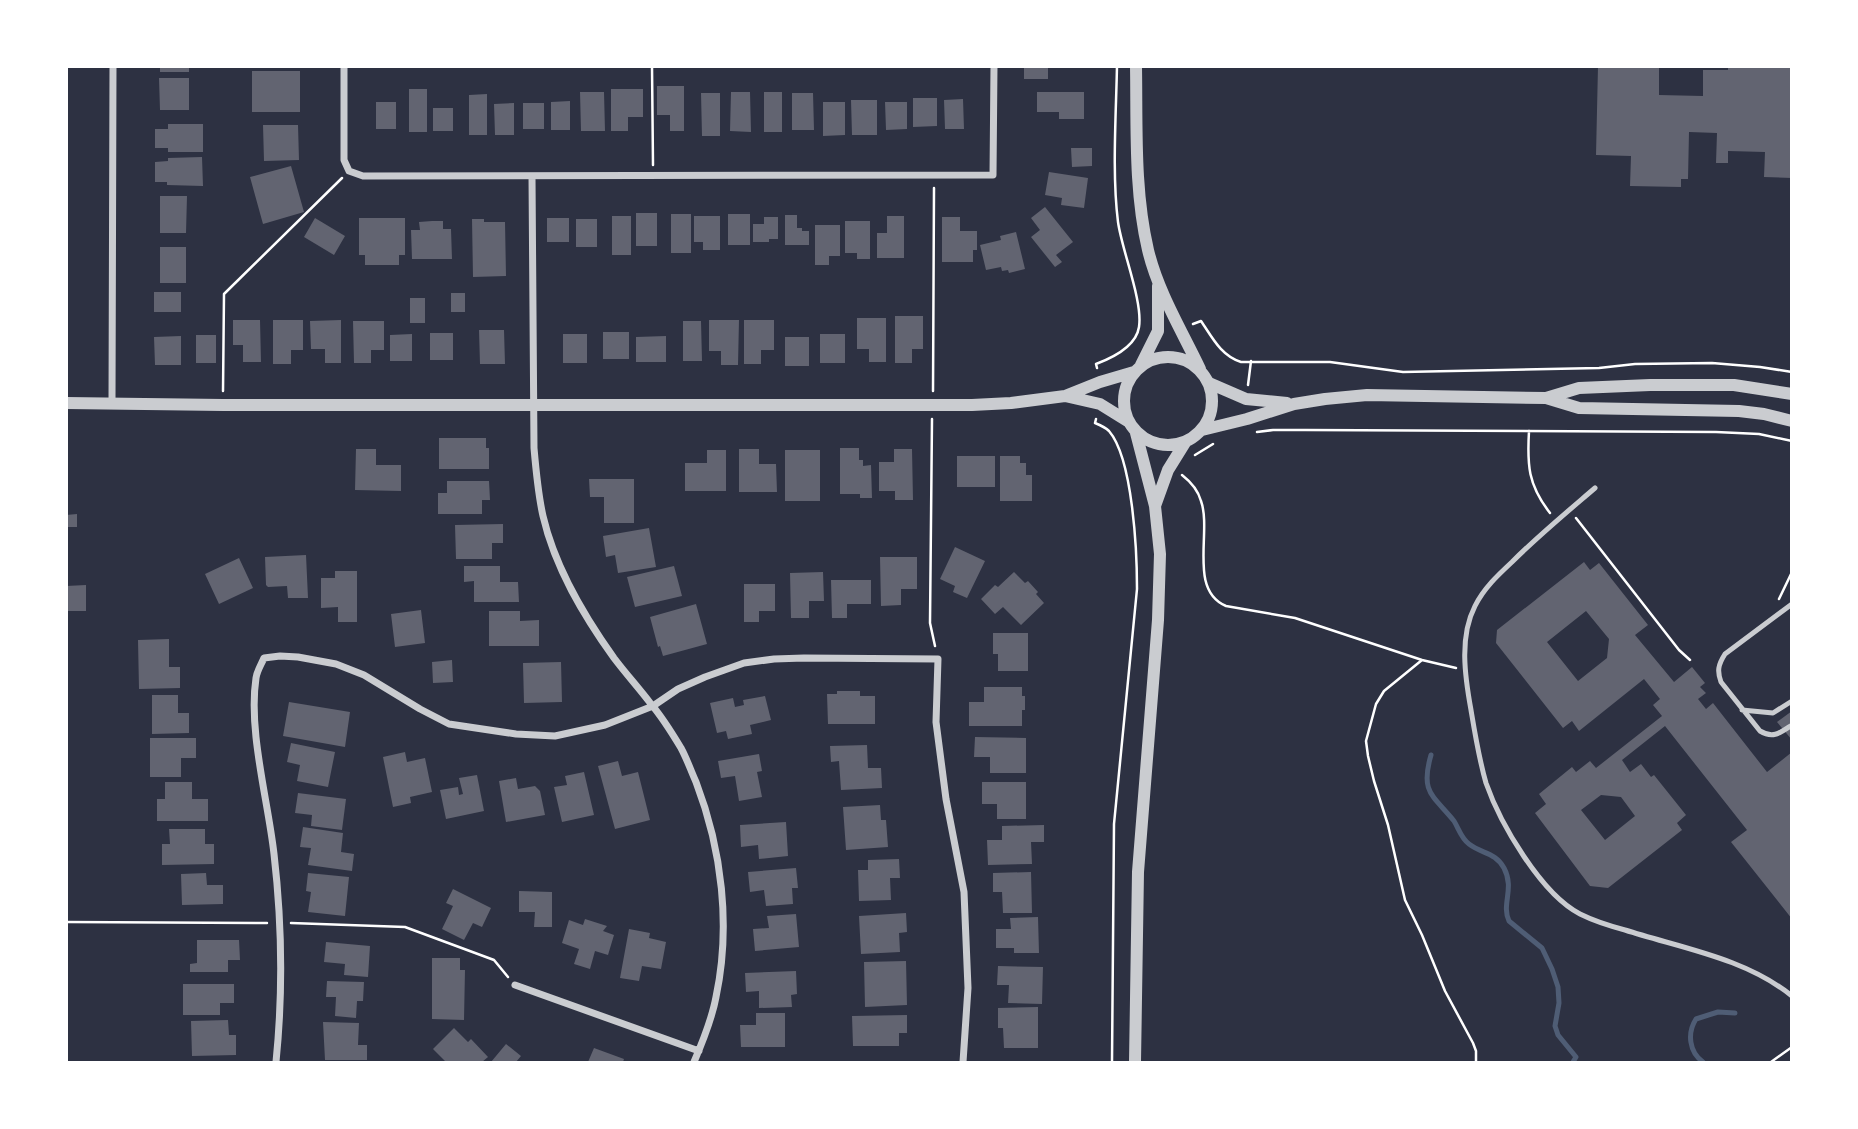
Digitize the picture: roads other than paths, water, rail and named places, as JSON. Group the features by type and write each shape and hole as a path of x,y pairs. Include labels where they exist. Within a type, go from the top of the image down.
{"street":[{"path":"113,66 113,404"},
{"path":"344,66 344,160 349,171 362,176 993,175 994,66"},
{"path":"1136,66 1140,197 1148,251 1158,282 1209,383 1212,405 1202,430"},
{"path":"532,176 534,448 544,519 569,586 589,622 682,749 711,828 723,907 720,972 716,998 694,1062"},
{"path":"1135,1062 1139,846 1160,585 1160,554 1155,506 1125,408 1125,396 1128,384 1158,331 1158,282"},
{"path":"66,403 972,405 1065,396 1138,369 1156,359 1185,360 1200,369"},
{"path":"1209,383 1246,399 1294,404"},
{"path":"1545,398 1578,388 1650,386 1734,386 1791,394"},
{"path":"1065,396 1100,404 1133,427 1146,441 1172,445 1186,441 1202,430 1294,404 1367,395 1545,398 1579,408 1739,411 1791,421"},
{"path":"1155,506 1168,470 1186,441"},
{"path":"276,1062 281,975 279,923 274,855 256,730 257,676 264,658 280,656 336,664 364,675 449,724 555,736 606,725 653,706 705,677 744,663 804,658 939,659 936,722 946,799 964,892 968,988 962,1062"},
{"path":"515,985 699,1051"}],"lane":[{"path":"1595,488 1489,585 1481,595 1468,624 1465,670 1479,755 1497,810 1535,873 1578,913 1633,933 1732,962 1769,979 1791,996"},
{"path":"1791,604 1725,654 1719,663 1718,673 1721,682 1741,710 1760,731 1768,736 1776,735 1791,725"},
{"path":"1741,710 1773,713 1791,701"}],"waterway":[{"path":"1431,755 1427,778 1430,793 1454,821 1466,842 1492,856 1504,868 1508,883 1506,908 1509,921 1542,948 1552,969 1558,987 1559,1003 1555,1026 1558,1035 1576,1057 1573,1062"},
{"path":"1703,1062 1698,1058 1691,1042 1691,1030 1696,1019 1718,1012 1735,1013"}]}
